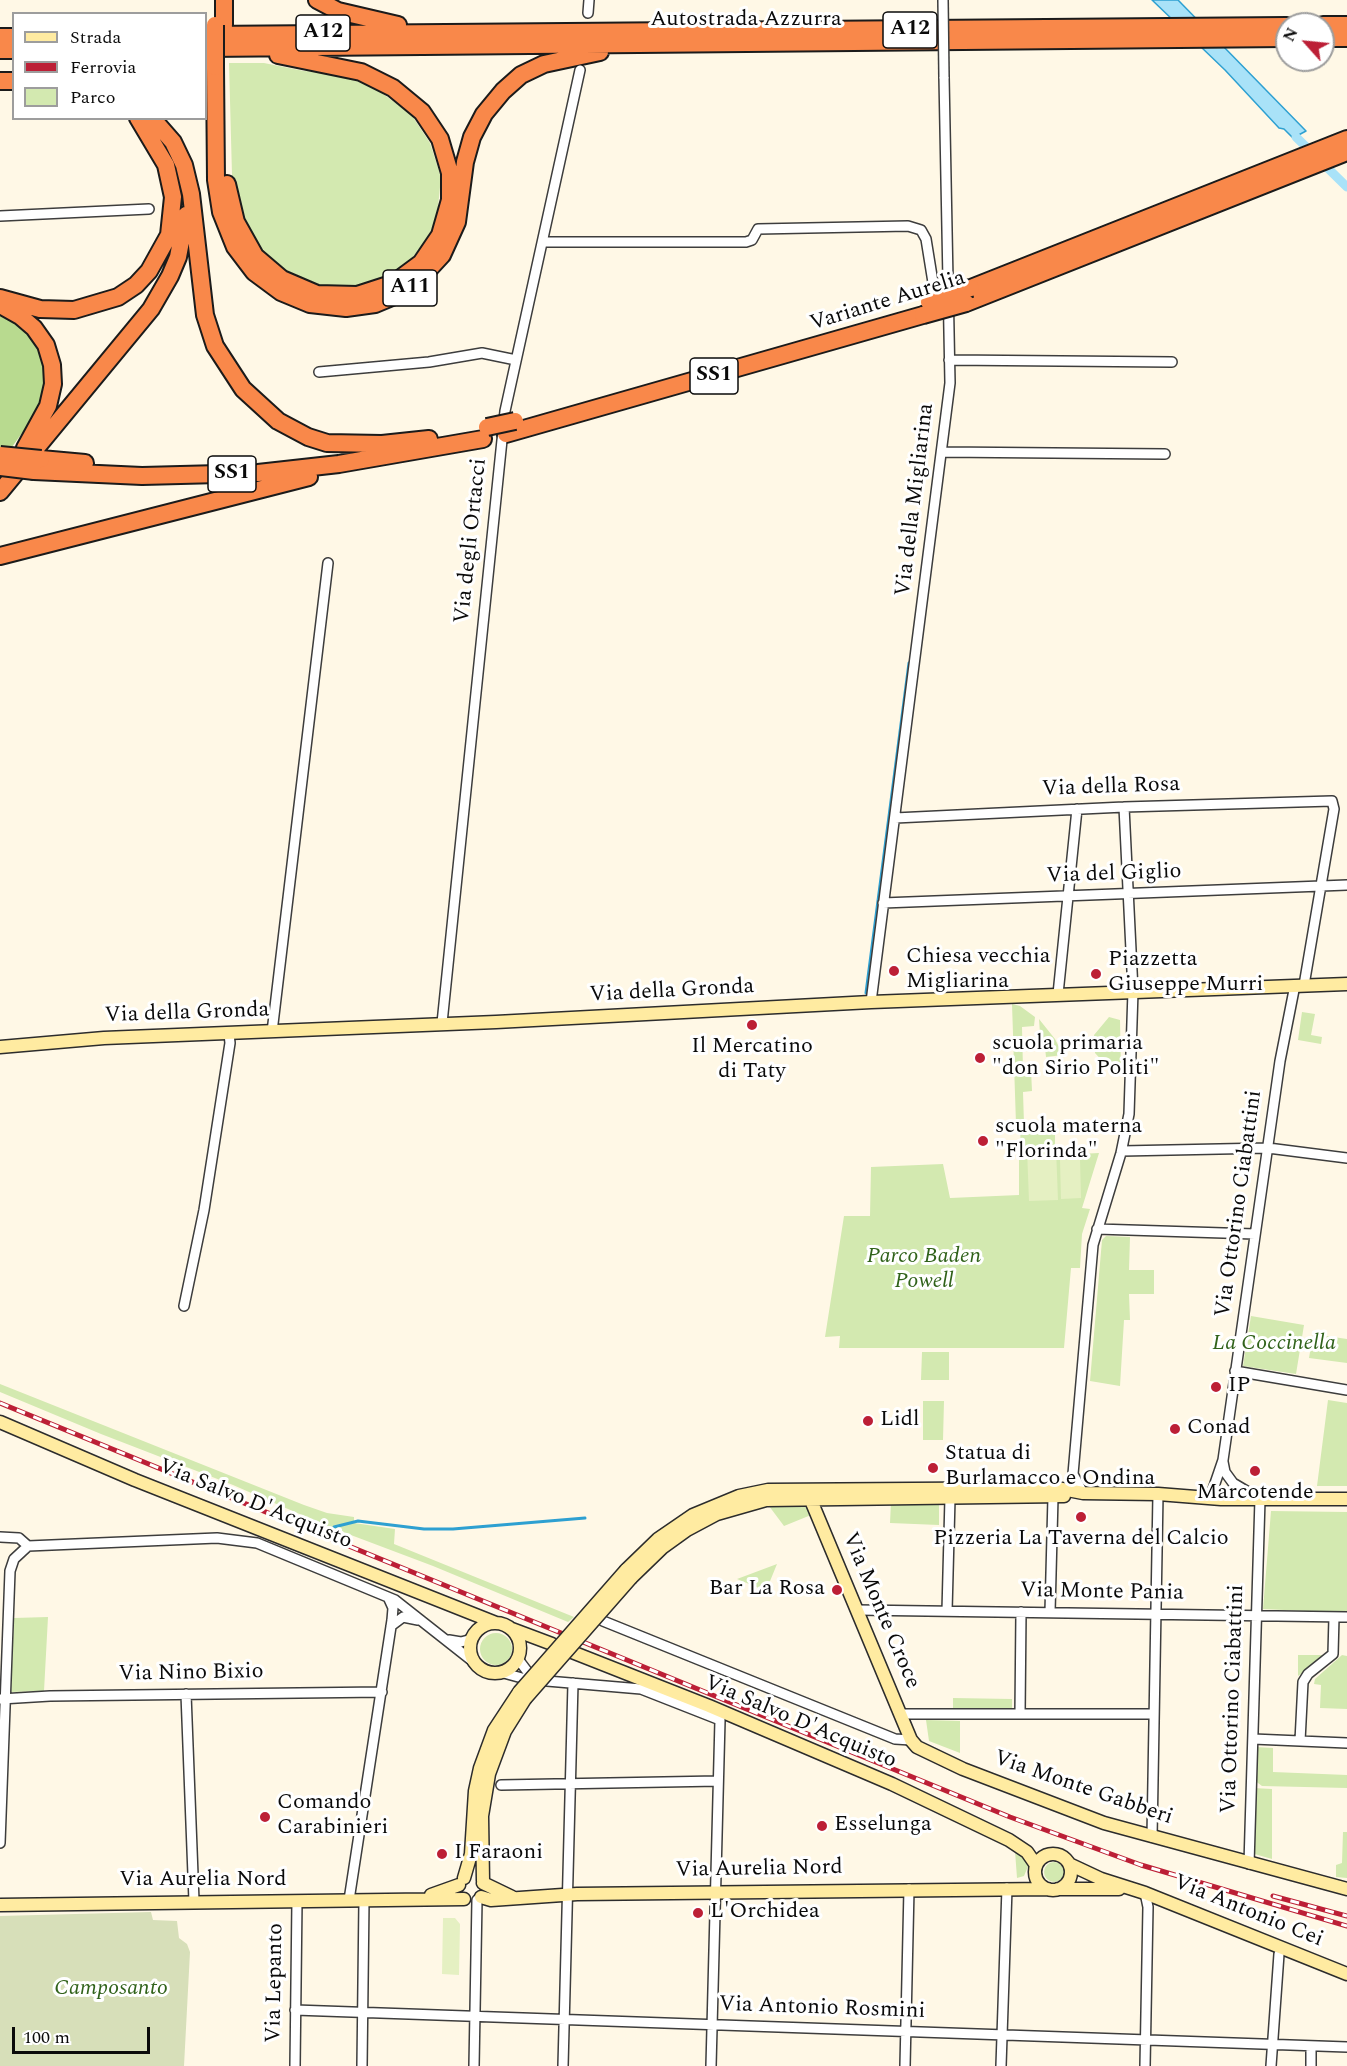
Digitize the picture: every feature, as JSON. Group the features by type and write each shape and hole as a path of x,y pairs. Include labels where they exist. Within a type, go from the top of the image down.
{"highway":[{"name":"A11","path":"215,0 219,67 216,180 221,212 234,247 254,273 280,292 310,304 346,308 375,304 399,294 422,278 442,255 458,222 465,162 472,137 488,108 510,84 551,61 651,43"},
{"path":"215,28 224,0"},
{"path":"317,0 338,11 357,17 441,32"},
{"name":"Autostrada Azzurra","path":"215,28 441,32 1275,26"},
{"name":"Autostrada Azzurra","path":"207,48 1275,38"},
{"path":"219,67 229,196 243,237 264,265 298,288 339,296 367,294 387,287 404,278 421,263 440,235 448,212 451,185 445,152 422,112 393,88 361,72 330,63 236,47"},
{"path":"139,120 161,155 171,184 172,224 215,346 236,381 264,410 308,437 327,443 428,445"},
{"path":"0,492 151,309 171,276 179,243 181,213 179,191 171,163 150,122"},
{"name":"Variante Aurelia","path":"1299,165 1347,139"},
{"name":"Variante Aurelia","path":"428,445 510,428 743,358 926,309 969,295 1299,165 1347,152"},
{"path":"0,298 26,306 56,311 101,304 136,285 179,243"},
{"path":"0,478 141,310 163,277 179,243"},
{"path":"0,306 20,316 34,328 46,345 52,365 53,378 48,406 25,448"},
{"path":"0,556 428,445"},
{"name":"SS1","path":"0,454 38,465 121,475 228,475 309,468 428,445"},
{"path":"0,467 38,465"}],"street":[{"path":"588,13 589,0"},
{"name":"Via della Migliarina","path":"871,1002 950,383 943,0"},
{"name":"Via degli Ortacci","path":"442,1023 505,411 580,70"},
{"path":"0,216 149,209"},
{"path":"544,242 746,242 752,240 758,229 908,226 921,230 926,239 933,290 948,334"},
{"path":"319,372 429,362 482,353 516,360"},
{"path":"949,360 1172,362"},
{"path":"942,452 1165,454"},
{"path":"272,1032 328,563"},
{"name":"Via della Rosa","path":"895,818 1329,800"},
{"name":"Via Ottorino Ciabattini","path":"1210,1498 1223,1460 1280,1060 1299,985 1334,809 1333,803 1329,800"},
{"path":"814,1493 950,1498 1055,1492 1073,1474 1093,1245 1122,1151 1129,1113 1133,991 1124,807"},
{"path":"1058,994 1077,809"},
{"name":"Via del Giglio","path":"883,903 1347,885"},
{"name":"Via della Gronda","path":"0,1047 104,1038 442,1023 496,1023 871,1002 1347,984"},
{"path":"184,1306 204,1210 231,1043 229,1034"},
{"path":"1122,1151 1268,1148 1347,1158"},
{"path":"1097,1229 1255,1234"},
{"path":"1235,1371 1347,1390"},
{"name":"Via Salvo D'Acquisto","path":"0,1422 135,1480 551,1644 537,1644 519,1655 511,1668 500,1672"},
{"path":"1223,1460 1225,1472 1233,1483 1260,1499"},
{"path":"1073,1474 1083,1493"},
{"path":"1050,1612 1055,1492"},
{"path":"479,1898 464,1899 460,1894 471,1854 475,1791 480,1768 494,1730 629,1574 670,1542 717,1514 766,1500 814,1493 1055,1492 1158,1494 1210,1498 1347,1499"},
{"name":"Via Monte Croce","path":"814,1493 857,1610 911,1740"},
{"path":"1152,1837 1158,1494"},
{"path":"947,1611 950,1498"},
{"name":"Via Ottorino Ciabattini","path":"1249,1864 1260,1499"},
{"path":"0,1537 19,1538 28,1546"},
{"path":"0,1844 4,1624 11,1567 17,1555 28,1546 217,1538 245,1540 268,1547 388,1597 480,1667 490,1672 525,1675 519,1655 518,1639 511,1629"},
{"path":"349,1900 391,1626 393,1608 388,1597"},
{"path":"460,1608 470,1617 475,1635 471,1654 480,1667"},
{"name":"Via Monte Pania","path":"857,1610 1347,1617"},
{"path":"1020,1714 1021,1611"},
{"path":"391,1626 403,1617 420,1620"},
{"path":"1300,1741 1304,1682 1308,1674 1333,1654 1334,1617"},
{"path":"603,1621 895,1739 911,1740"},
{"path":"447,1640 461,1642 495,1623"},
{"name":"Via Salvo D'Acquisto","path":"572,1652 856,1768 1009,1840 1050,1854"},
{"path":"547,1681 641,1689 720,1720 711,2066"},
{"path":"563,2066 573,1683"},
{"name":"Via Nino Bixio","path":"3,1699 382,1692"},
{"path":"186,1694 194,1901"},
{"path":"474,2066 479,1898 484,1890 482,1816 489,1774 499,1743 522,1696"},
{"path":"901,1714 1153,1714"},
{"path":"1253,1739 1347,1743"},
{"name":"Via Monte Gabberi","path":"911,1740 921,1749 963,1769 1090,1818 1249,1864"},
{"path":"501,1785 718,1781"},
{"name":"Via Salvo D'Acquisto","path":"1009,1840 1027,1852 1035,1869"},
{"path":"1050,1854 1061,1856 1069,1863 1071,1873 1067,1883 1051,1889 1039,1883 1035,1869 1041,1858 1050,1854"},
{"name":"Via Antonio Cei","path":"1069,1863 1101,1879 1139,1891 1347,1974"},
{"path":"1249,1864 1347,1889"},
{"name":"Via Aurelia Nord","path":"1007,1888 1035,1869"},
{"path":"462,1881 475,1876 483,1882"},
{"name":"Via Aurelia Nord","path":"407,1899 439,1894 462,1881"},
{"name":"Via Aurelia Nord","path":"483,1882 512,1897"},
{"path":"1001,2066 1007,1888"},
{"path":"905,2066 909,1889"},
{"name":"Via Aurelia Nord","path":"479,1898 491,1900 568,1894 1051,1889"},
{"name":"Via Antonio Cei","path":"1051,1889 1139,1891"},
{"path":"1139,1891 1148,1907 1145,2066"},
{"path":"0,1898 14,1905"},
{"name":"Via Aurelia Nord","path":"0,1905 464,1899"},
{"path":"362,2066 364,1900"},
{"name":"Via Lepanto","path":"295,2066 297,1901"},
{"path":"1271,2066 1279,1954"},
{"name":"Via Antonio Rosmini","path":"295,2010 1347,2047"},
{"path":"1311,2047 1311,2066"}],"green space":[{"path":"229,63 264,63 304,71 340,73 369,84 411,114 430,143 441,177 437,217 427,239 408,263 387,279 342,293 290,279 253,243 236,202 232,175"},
{"path":"0,315 26,329 39,344 48,364 42,413 12,447 0,447"},
{"path":"1012,1004 1020,1006 1035,1017 1034,1026 1022,1027 1023,1070 1031,1070 1032,1091 1023,1092 1024,1124 1016,1124"},
{"path":"1302,1012 1315,1014 1311,1035 1322,1037 1321,1044 1298,1040"},
{"path":"1109,1017 1120,1020 1121,1071 1119,1072 1106,1065 1095,1053 1094,1035"},
{"path":"1039,1019 1055,1039 1063,1055 1046,1057 1045,1048 1041,1048"},
{"path":"1055,1127 1055,1145 1021,1147 1020,1129"},
{"path":"1056,1148 1058,1200 1029,1201 1027,1149"},
{"name":"Parco Baden Powell","path":"1099,1153 1082,1208 1090,1209 1082,1234 1080,1268 1071,1268 1064,1348 839,1348 840,1336 825,1337 844,1216 870,1216 871,1167 943,1164 950,1198 1019,1195 1019,1157"},
{"path":"1080,1159 1081,1198 1061,1199 1060,1160"},
{"path":"1106,1236 1130,1237 1129,1270 1154,1270 1154,1294 1129,1294 1130,1320 1124,1320 1120,1386 1090,1381 1102,1240"},
{"name":"La Coccinella","path":"1251,1316 1304,1325 1296,1374 1243,1366"},
{"path":"1313,1334 1347,1339 1347,1363 1309,1358"},
{"path":"922,1352 949,1352 949,1380 921,1380"},
{"path":"0,1384 304,1505 327,1513 354,1517 354,1523 395,1529 394,1544 574,1617 568,1622 433,1566 327,1526 233,1485 0,1392"},
{"path":"1328,1400 1347,1403 1347,1486 1317,1486"},
{"path":"923,1401 944,1401 943,1440 923,1440"},
{"path":"891,1502 939,1503 939,1525 890,1523"},
{"path":"779,1504 808,1508 811,1515 784,1526 769,1506"},
{"path":"1271,1511 1347,1512 1347,1613 1263,1609"},
{"path":"777,1564 766,1591 737,1579"},
{"path":"48,1617 44,1691 11,1692 14,1618"},
{"path":"496,1633 507,1638 512,1649 507,1660 496,1665 485,1660 480,1649 485,1638"},
{"path":"1298,1655 1326,1655 1298,1676"},
{"path":"1342,1655 1347,1656 1347,1709 1320,1708 1321,1685 1314,1684 1315,1679"},
{"path":"953,1698 1012,1699 1012,1709 953,1708"},
{"path":"926,1720 960,1721 960,1753 929,1741"},
{"path":"1256,1747 1273,1748 1273,1772 1347,1775 1347,1788 1262,1786 1254,1780"},
{"path":"1253,1788 1272,1789 1272,1859 1251,1853"},
{"path":"1343,1832 1347,1832 1347,1878 1336,1877 1336,1865 1342,1863"},
{"path":"1015,1851 1025,1856 1029,1864 1024,1876 1017,1878"},
{"path":"1054,1862 1061,1865 1064,1872 1061,1879 1054,1882 1047,1879 1044,1872 1047,1865"},
{"name":"Camposanto","path":"151,1912 153,1920 177,1921 179,1938 187,1944 190,1952 184,2066 0,2066 0,1916"},
{"path":"443,1918 455,1918 460,1924 459,1975 442,1974"}],"water":[{"path":"1152,0 1178,0 1306,131 1293,138 1284,129 1279,128 1225,70"}],"waterway":[{"path":"1296,137 1347,187"},
{"path":"866,993 909,663"},
{"path":"334,1527 358,1521 424,1529 453,1529 585,1518"}],"railway":[{"path":"0,1403 1010,1817 1141,1865 1347,1926"},
{"path":"1273,1896 1347,1916"}],"place":[{"name":"Chiesa vecchia Migliarina","path":"894,971"},
{"name":"Piazzetta Giuseppe Murri","path":"1096,974"},
{"name":"Il Mercatino di Taty","path":"752,1025"},
{"name":"scuola primaria \"don Sirio Politi\"","path":"980,1058"},
{"name":"scuola materna \"Florinda\"","path":"983,1141"},
{"name":"IP","path":"1216,1387"},
{"name":"Lidl","path":"868,1421"},
{"name":"Conad","path":"1175,1429"},
{"name":"Statua di Burlamacco e Ondina","path":"933,1468"},
{"name":"Marcotende","path":"1255,1471"},
{"name":"Pizzeria La Taverna del Calcio","path":"1081,1517"},
{"name":"Bar La Rosa","path":"837,1590"},
{"name":"Comando Carabinieri","path":"265,1817"},
{"name":"Esselunga","path":"822,1826"},
{"name":"I Faraoni","path":"442,1854"},
{"name":"L'Orchidea","path":"698,1913"}]}
